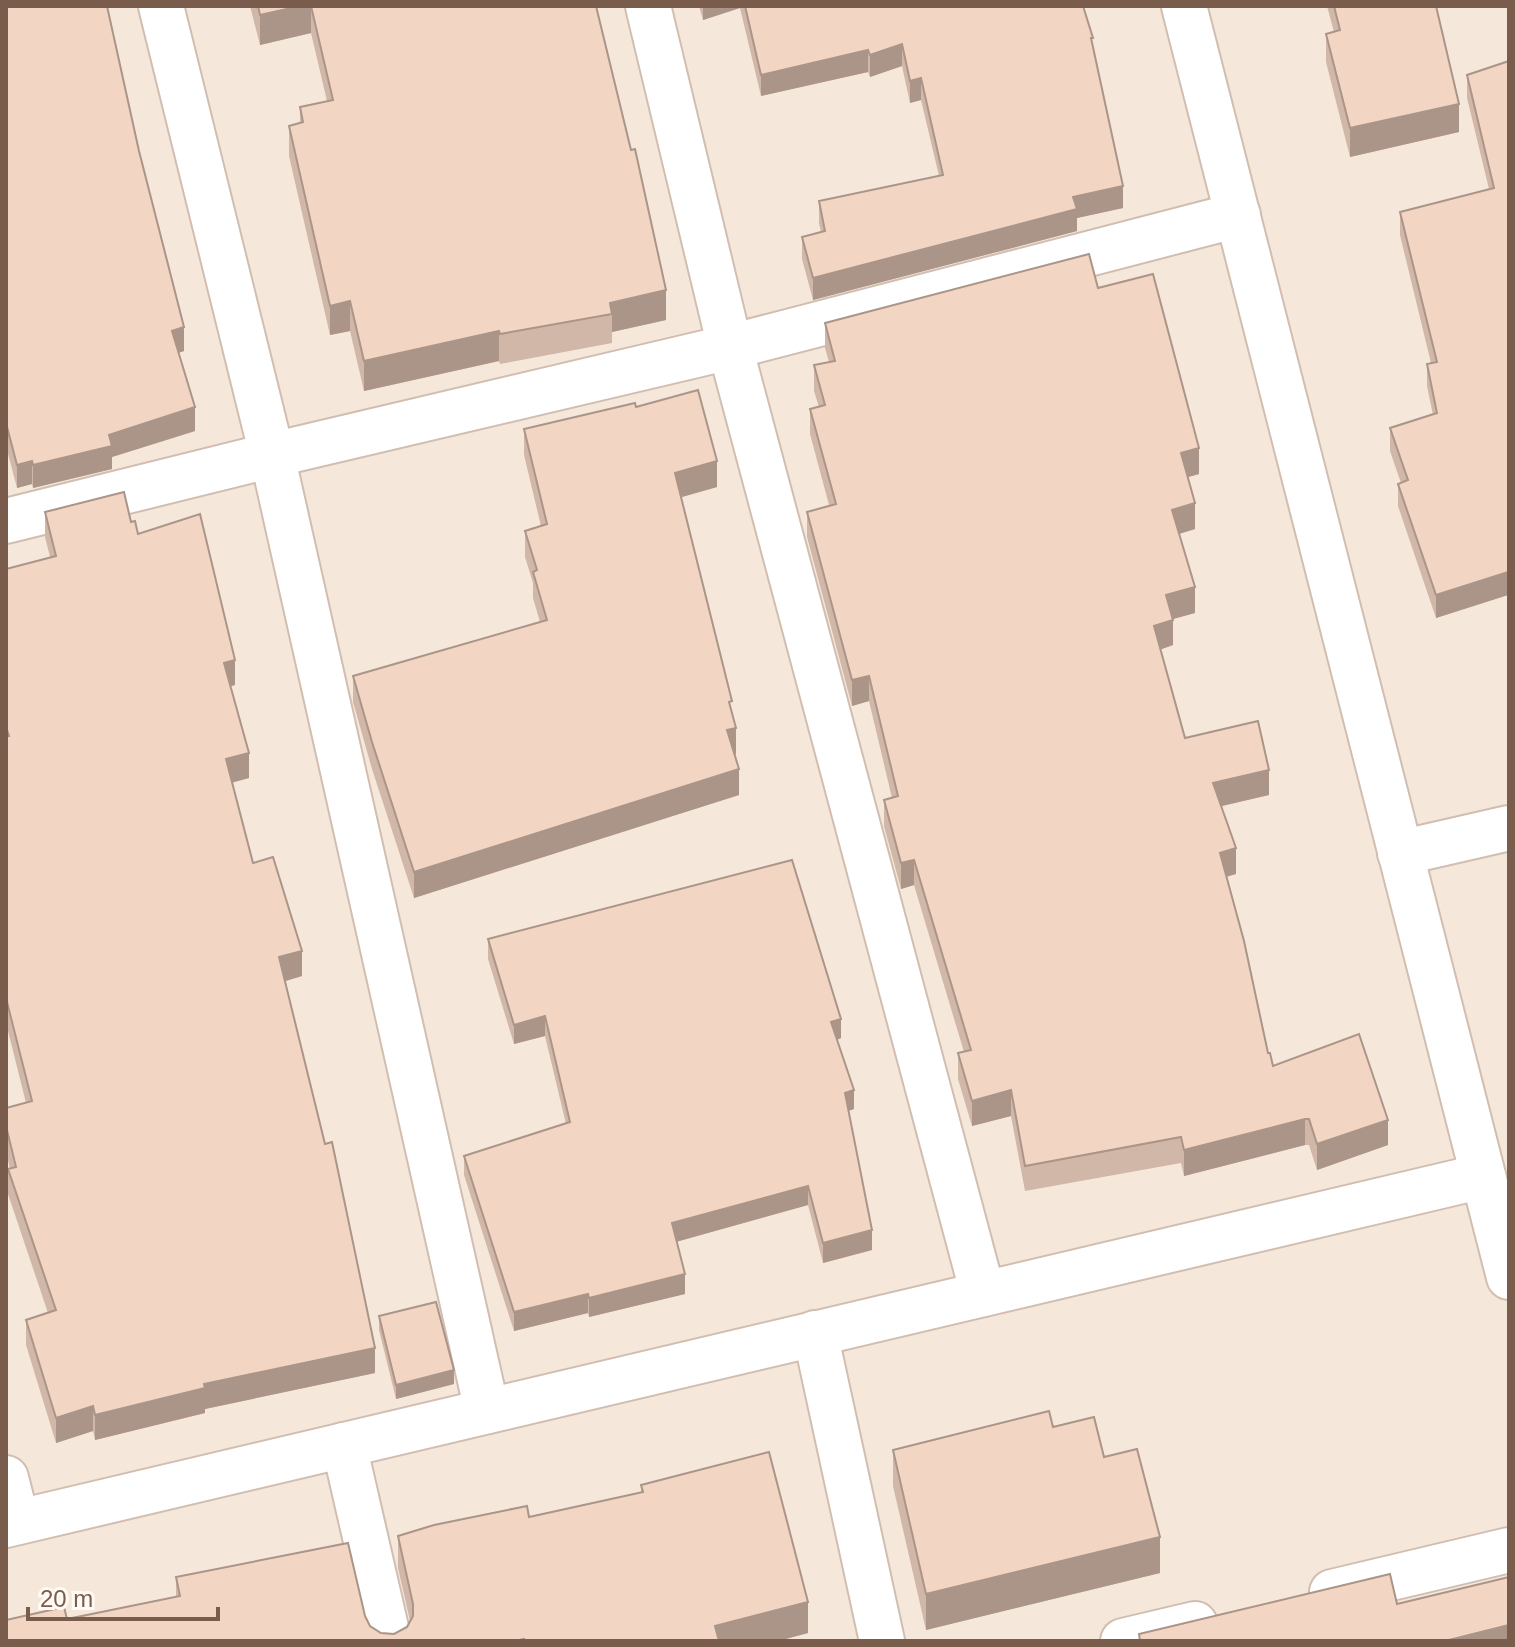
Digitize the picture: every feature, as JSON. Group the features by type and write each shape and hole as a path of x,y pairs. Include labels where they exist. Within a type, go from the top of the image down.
{"street":[{"path":"161,6 272,455 487,1411"},
{"path":"648,6 730,347 983,1294"},
{"path":"1184,6 1509,1277"},
{"path":"6,521 730,347 1238,215"},
{"path":"1400,853 1509,828"},
{"path":"6,1478 11,1524 1483,1176"},
{"path":"815,1333 882,1641"},
{"path":"344,1445 389,1641"},
{"path":"1293,1601 1509,1550"},
{"path":"1123,1641 1231,1615"}],"shaded area":[{"path":"6,6 1509,6 1509,1641 6,1641"}],"building":[{"path":"6,6 107,6 139,151 184,327 172,331 195,407 109,435 112,446 33,465 32,461 17,465 6,423"},
{"path":"258,6 300,6 260,15"},
{"path":"311,6 596,6 631,150 635,149 666,290 610,303 612,314 500,334 499,331 364,361 350,301 330,306 289,126 303,122 300,107 333,100"},
{"path":"745,6 1083,6 1093,38 1123,186 1073,197 1077,209 813,278 802,237 825,231 819,201 943,175 921,78 910,81 902,44 870,55 868,50 761,75"},
{"path":"1334,6 1436,6 1459,104 1350,128 1326,34 1340,30"},
{"path":"1509,61 1509,576 1508,572 1436,595 1398,484 1408,480 1390,428 1437,413 1427,364 1437,362 1400,212 1494,188 1467,75"},
{"path":"1089,254 1098,288 1153,274 1199,448 1181,453 1195,503 1172,510 1195,587 1166,595 1173,620 1154,626 1185,738 1258,721 1269,770 1213,783 1236,848 1220,853 1244,941 1268,1053 1273,1066 1359,1034 1388,1120 1317,1144 1309,1119 1305,1119 1184,1150 1181,1137 1025,1166 1011,1090 972,1101 958,1053 971,1050 914,860 901,863 884,800 898,796 869,676 852,680 807,512 836,504 810,409 825,405 814,365 835,361 825,323"},
{"path":"698,390 717,461 675,473 732,701 729,702 736,728 727,730 739,769 414,872 353,676 547,620 525,531 547,524 524,429 635,403 636,407"},
{"path":"124,492 131,522 135,521 138,534 200,514 235,660 224,663 249,753 226,759 253,863 273,857 302,951 279,957 325,1144 332,1142 375,1348 204,1384 205,1388 95,1415 93,1406 56,1418 26,1320 56,1310 8,1169 16,1167 6,1126 6,1108 32,1101 6,998 6,736 9,736 6,727 6,569 56,556 45,512"},
{"path":"792,860 841,1019 831,1022 854,1090 845,1093 872,1230 823,1243 808,1186 672,1223 685,1274 589,1298 588,1294 514,1312 464,1156 570,1122 545,1016 514,1025 488,939"},
{"path":"436,1302 454,1370 396,1385 379,1316"},
{"path":"1049,1411 1053,1427 1094,1417 1104,1457 1137,1449 1160,1537 926,1594 893,1450"},
{"path":"769,1452 808,1602 715,1626 719,1641 6,1641 6,1620 64,1607 67,1619 180,1596 176,1577 348,1543 370,1626 381,1633 394,1634 407,1627 413,1616 398,1536 434,1525 527,1506 529,1517 643,1492 641,1485"},
{"path":"1390,1574 1397,1604 1509,1577 1509,1625 1445,1641 1140,1641 1139,1634"}]}
